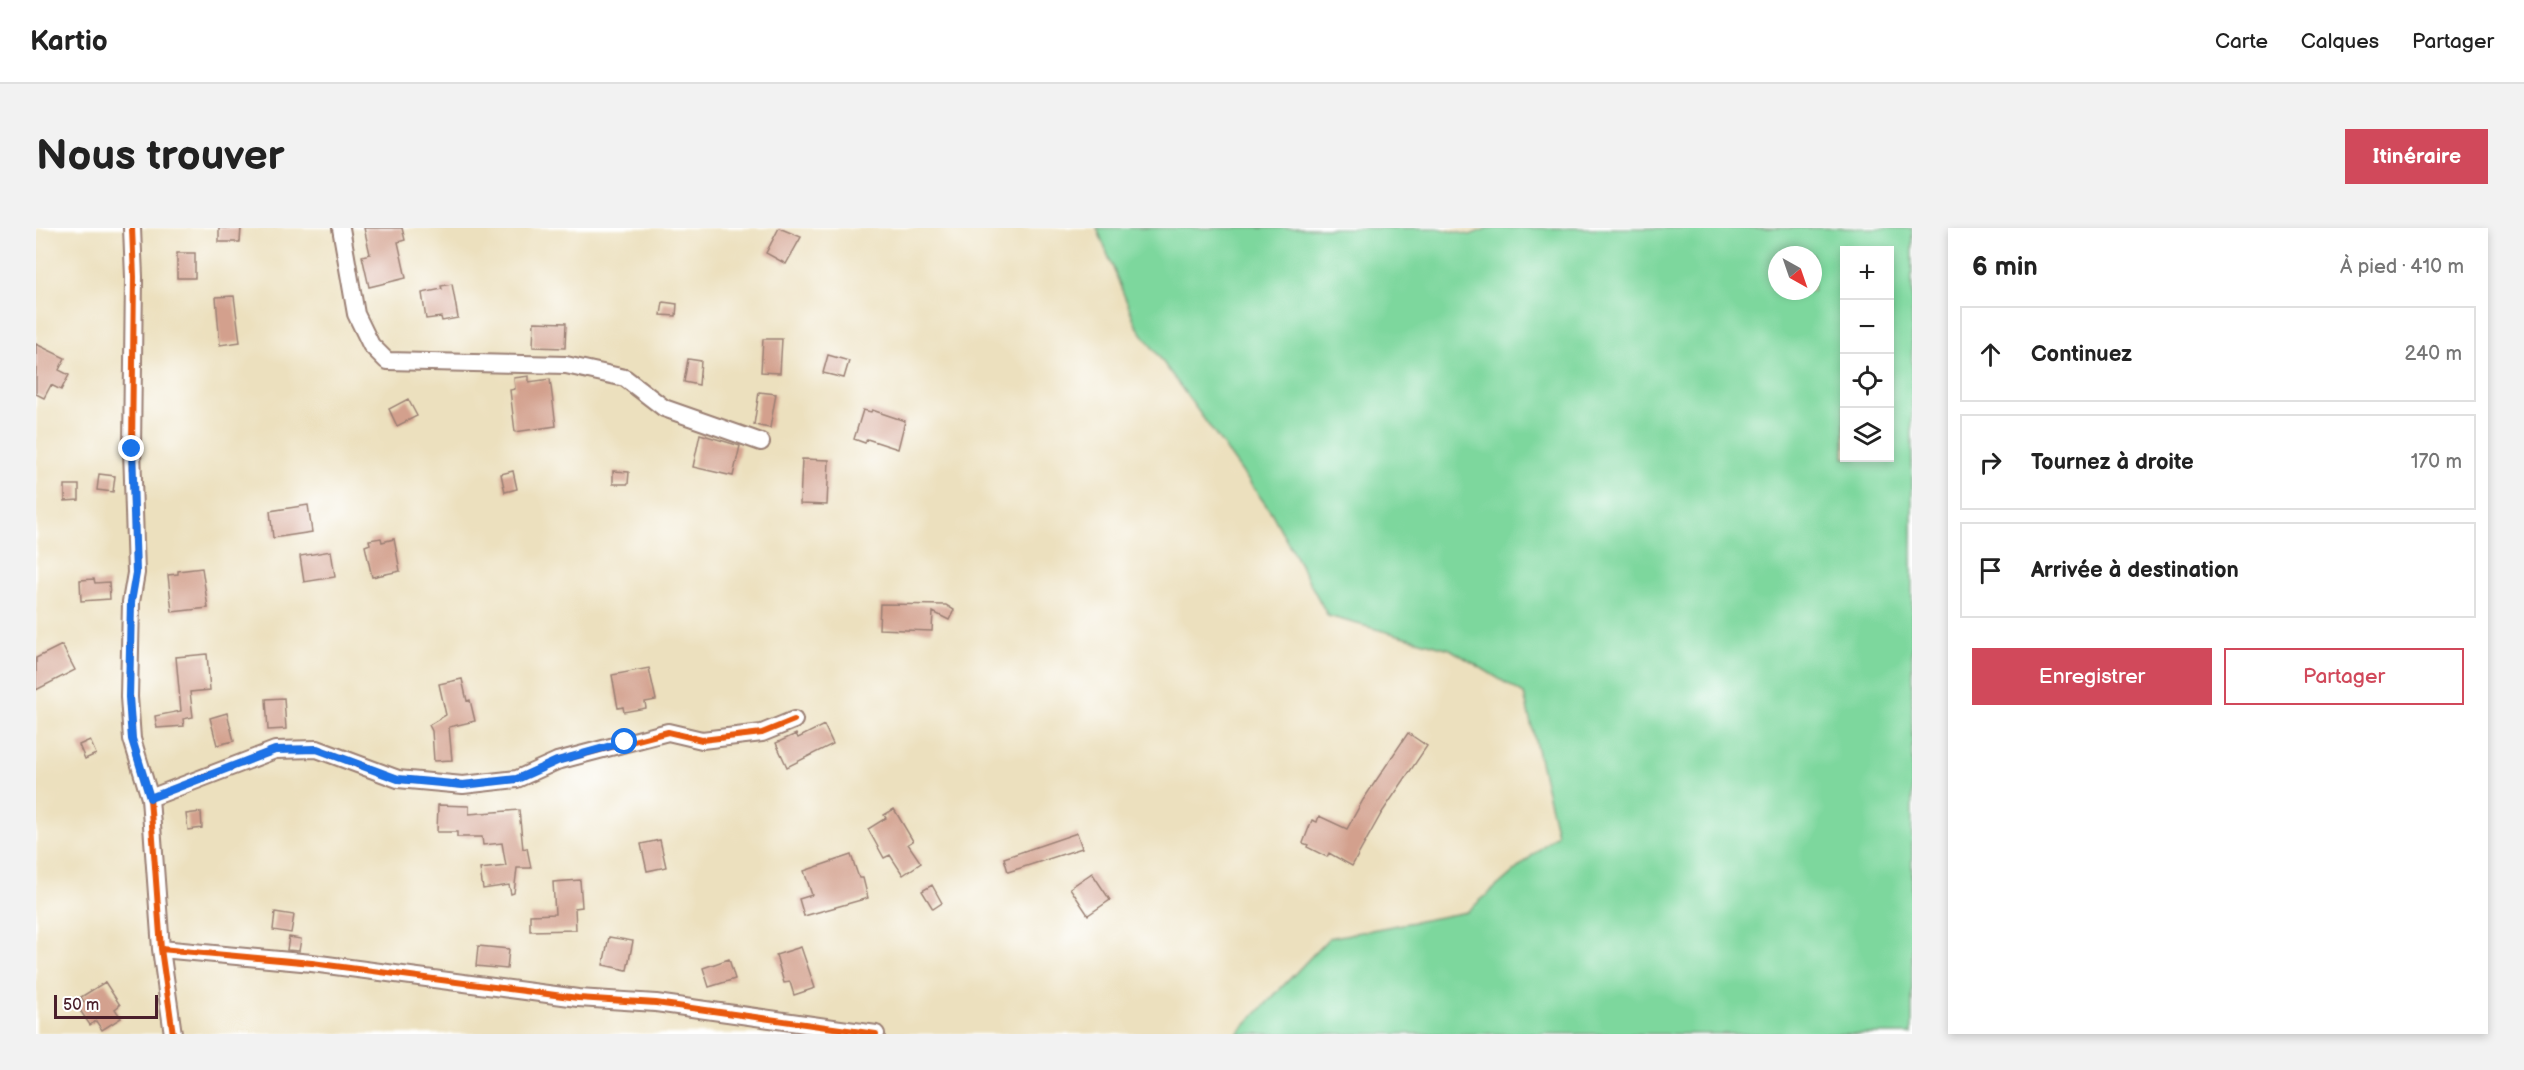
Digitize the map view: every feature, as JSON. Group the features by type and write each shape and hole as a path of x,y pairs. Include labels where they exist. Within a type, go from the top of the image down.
{"street":[{"path":"132,228 134,289 132,449 136,573 131,602 129,697 132,739 150,798 161,949 173,1034"},
{"path":"341,228 356,314 371,345 387,361 566,365 625,378 664,408 761,442"},
{"path":"150,798 275,750 317,749 398,779 463,785 517,779 557,761 668,732 702,740 762,733 794,720"},
{"path":"161,949 312,963 578,998 656,1003 876,1034"}],"green space":[{"path":"1097,228 1437,228 1470,235 1488,228 1912,228 1912,1034 1237,1034 1329,938 1467,912 1557,834 1524,694 1450,649 1328,616 1271,512 1136,325"}],"building":[{"path":"219,228 241,228 240,242 219,242"},
{"path":"364,228 402,228 405,240 398,242 406,278 369,287 362,256 370,254"},
{"path":"779,228 801,237 786,264 766,253"},
{"path":"177,253 195,253 195,278 177,278"},
{"path":"452,284 458,318 442,321 441,317 426,319 422,293 442,289 441,286"},
{"path":"234,296 240,342 220,345 216,297"},
{"path":"663,302 677,304 676,316 661,315"},
{"path":"534,322 566,323 565,348 533,347"},
{"path":"763,339 782,339 780,373 761,372"},
{"path":"36,344 65,358 59,370 69,375 61,390 51,385 44,398 36,394"},
{"path":"828,355 849,361 844,378 823,373"},
{"path":"688,359 701,361 699,385 684,382"},
{"path":"529,376 529,382 550,379 556,426 515,432 510,390 515,389 514,378"},
{"path":"759,392 776,394 770,428 754,425"},
{"path":"408,399 417,416 397,426 389,409"},
{"path":"863,410 871,412 872,410 905,421 898,449 867,439 865,443 854,439"},
{"path":"700,434 740,446 733,476 693,467"},
{"path":"802,459 829,460 827,505 800,504"},
{"path":"513,471 517,489 505,492 501,474"},
{"path":"613,471 629,472 628,484 613,484"},
{"path":"99,474 115,476 113,492 97,490"},
{"path":"65,485 79,485 79,500 65,501"},
{"path":"308,505 312,532 273,538 270,511"},
{"path":"381,538 382,542 394,539 400,571 372,577 365,546 370,544 369,540"},
{"path":"331,551 335,577 304,582 300,556"},
{"path":"202,568 208,608 172,612 168,575 178,574 178,571"},
{"path":"94,579 95,583 109,582 110,599 81,601 80,580"},
{"path":"880,604 946,605 954,610 949,620 933,612 932,631 879,629"},
{"path":"62,645 75,670 36,690 36,658"},
{"path":"207,654 210,690 190,692 193,717 183,719 184,726 157,728 155,716 181,711 176,657"},
{"path":"649,668 656,700 645,702 646,708 624,712 623,707 618,708 612,675"},
{"path":"462,679 475,721 449,727 452,760 434,761 432,731 429,725 446,715 439,684"},
{"path":"284,698 286,729 268,730 266,699"},
{"path":"227,713 234,741 217,745 210,718"},
{"path":"824,725 833,744 787,767 776,743 796,734 798,738"},
{"path":"1408,733 1427,746 1381,814 1352,866 1329,853 1327,857 1307,847 1308,845 1303,843 1312,820 1317,822 1319,816 1347,829 1363,800"},
{"path":"90,740 96,754 85,759 79,745"},
{"path":"438,805 469,806 469,814 519,810 523,849 527,848 531,868 517,868 514,893 511,894 509,885 483,889 480,869 506,866 502,843 483,845 482,837 457,837 457,832 437,832"},
{"path":"894,809 913,841 908,844 921,863 903,875 890,855 884,858 868,829 886,818 884,815"},
{"path":"201,812 202,828 188,830 186,814"},
{"path":"1077,833 1082,848 1008,872 1004,858"},
{"path":"660,840 666,867 647,871 641,844"},
{"path":"851,855 859,878 863,878 868,898 804,916 799,899 812,895 804,871"},
{"path":"1092,873 1110,900 1088,915 1070,888"},
{"path":"580,880 582,907 575,908 576,930 530,931 530,915 555,914 553,882"},
{"path":"932,885 942,903 933,909 922,891"},
{"path":"275,912 294,915 291,933 273,930"},
{"path":"289,937 301,939 299,951 287,950"},
{"path":"609,937 633,941 627,970 603,965"},
{"path":"478,946 509,949 507,969 476,966"},
{"path":"801,947 815,988 794,995 790,982 784,983 776,955"},
{"path":"729,959 735,979 709,987 703,968"},
{"path":"105,982 120,1005 115,1009 121,1018 102,1030 96,1021 90,1025 77,1006 84,1002 81,997"}],"cycle path":[{"path":"132,228 134,277 132,449 136,573 131,602 129,697 132,739 150,798 161,949 173,1034"},
{"path":"150,798 275,750 317,749 398,779 463,785 517,779 557,761 668,732 702,740 762,733 794,720"},
{"path":"161,949 312,963 578,998 656,1003 876,1034"}],"route":[{"path":"132,449 136,573 131,602 129,697 132,739 150,798 275,750 317,749 398,779 463,785 517,779 557,761 625,742"}]}
